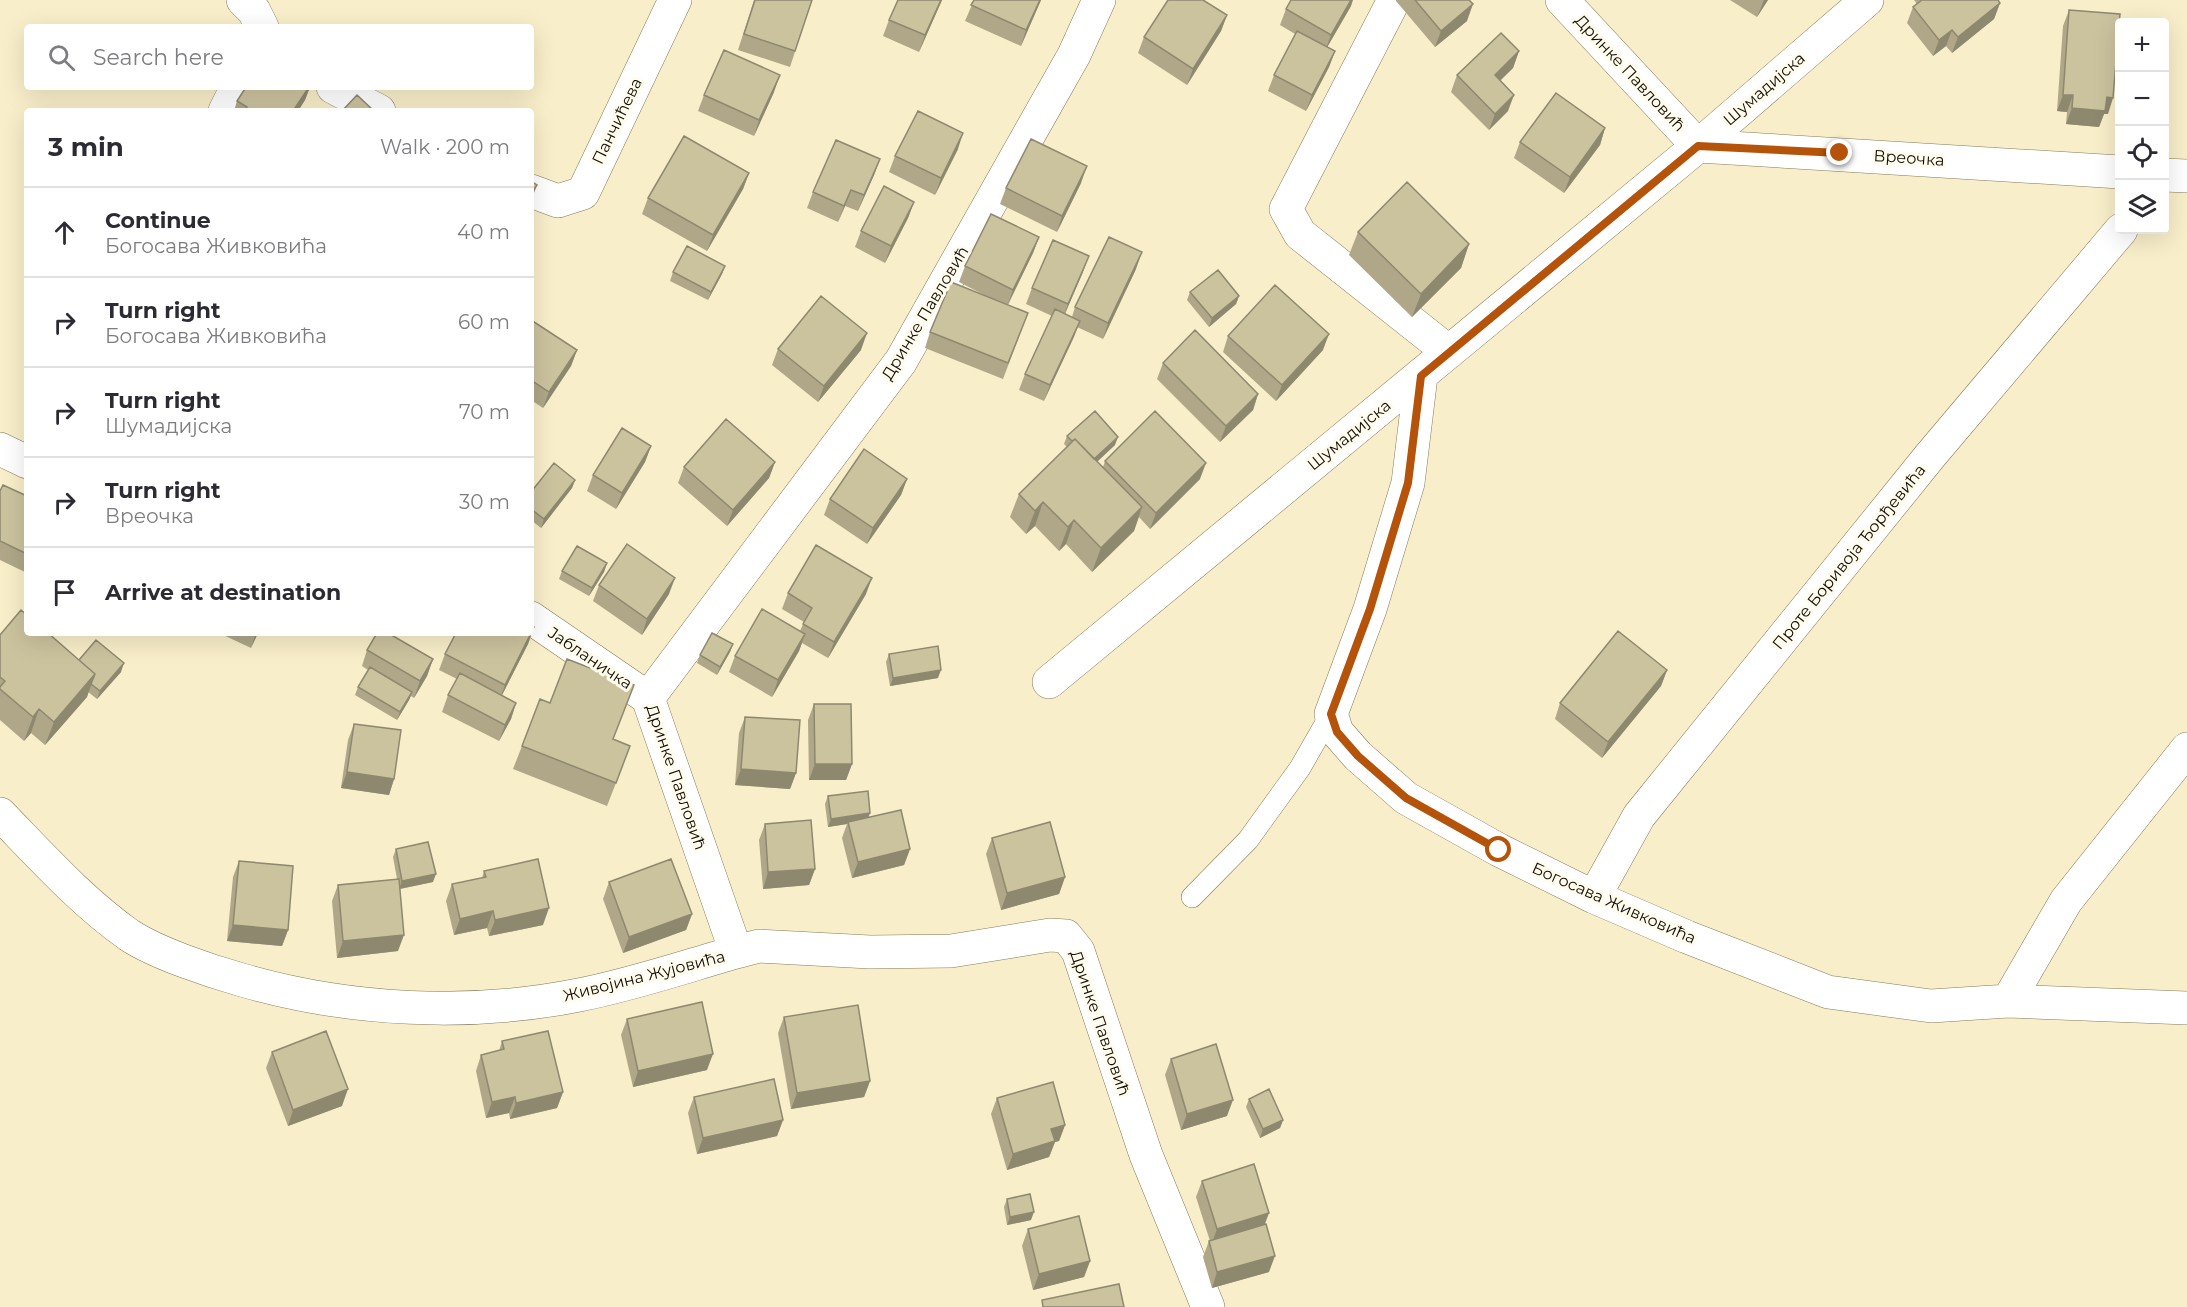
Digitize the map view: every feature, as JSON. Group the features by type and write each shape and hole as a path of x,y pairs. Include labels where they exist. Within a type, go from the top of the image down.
{"street":[{"path":"243,0 254,11 260,24"},
{"name":"Панчићева","path":"534,191 558,201 583,193 675,0"},
{"name":"Дринке Павловић","path":"1099,0 1074,55 901,361 648,698 736,952 759,946 870,952 951,951 1050,935 1066,936 1078,951 1146,1155 1208,1307"},
{"path":"1394,0 1286,210 1300,234 1449,352"},
{"name":"Дринке Павловић","path":"1562,0 1698,146"},
{"name":"Шумадијска","path":"1049,682 1698,146 1867,0"},
{"path":"226,108 236,90"},
{"path":"339,90 373,108"},
{"name":"Вреочка","path":"1698,146 2115,172"},
{"path":"2169,175 2187,176"},
{"name":"Проте Боривоја Ђорђевића","path":"1594,897 1639,816 1930,456 2118,234"},
{"path":"1331,714 1370,609 1408,483 1421,376"},
{"path":"0,449 24,461"},
{"name":"Јабланичка","path":"534,620 648,698"},
{"name":"Богосава Живковића","path":"1331,714 1337,732 1358,756 1406,798 1499,850 1594,897 1687,937 1828,992 1931,1006 2008,1001 2187,1008"},
{"path":"2008,1001 2067,901 2187,749"},
{"name":"Живојина Жујовића","path":"0,814 60,876 130,936 206,970 294,995 387,1006 492,1008 579,995 736,952"}],"lane":[{"path":"1192,897 1248,840 1300,768 1331,714"}],"building":[{"path":"755,0 812,0 795,51 744,34"},
{"path":"898,0 941,0 925,35 889,20"},
{"path":"974,0 1040,0 1026,30 971,5"},
{"path":"1168,0 1203,0 1227,15 1193,69 1144,37"},
{"path":"1291,0 1351,0 1331,35 1286,9"},
{"path":"1415,0 1469,0 1473,4 1441,31"},
{"path":"1922,0 1998,0 2000,3 1958,37 1952,30 1939,40 1913,7"},
{"path":"2069,10 2120,14 2120,18 2115,18 2113,98 2107,97 2105,111 2072,108 2073,95 2063,95"},
{"path":"1297,31 1335,51 1312,95 1274,75"},
{"path":"1501,33 1519,51 1495,75 1514,95 1495,114 1457,75"},
{"path":"724,50 780,75 759,120 704,95"},
{"path":"244,90 307,90 295,108 246,108 237,101"},
{"path":"1556,93 1605,128 1570,177 1520,142"},
{"path":"357,95 371,108 345,108"},
{"path":"918,111 963,133 941,178 895,156"},
{"path":"684,136 749,173 713,235 648,198"},
{"path":"1031,139 1087,166 1062,216 1006,188"},
{"path":"836,140 880,159 864,195 851,190 844,206 813,192"},
{"path":"1407,182 1469,244 1421,294 1358,232"},
{"path":"884,186 914,202 891,246 861,231"},
{"path":"991,214 1039,237 1013,290 965,266"},
{"path":"1109,237 1142,252 1108,323 1075,307"},
{"path":"1053,240 1089,256 1068,304 1032,288"},
{"path":"687,246 725,266 711,292 673,272"},
{"path":"1218,270 1239,296 1212,318 1190,292"},
{"path":"951,282 1028,313 1008,363 930,332"},
{"path":"1275,285 1329,334 1282,385 1228,336"},
{"path":"821,296 867,333 824,386 778,349"},
{"path":"1055,309 1080,321 1050,385 1025,374"},
{"path":"534,322 577,350 549,392 534,382"},
{"path":"1195,330 1258,394 1226,426 1163,363"},
{"path":"1095,411 1118,437 1094,459 1075,439 1072,441 1067,436"},
{"path":"1155,411 1206,463 1156,513 1105,461"},
{"path":"726,419 775,462 733,510 684,467"},
{"path":"622,428 651,446 622,493 593,475"},
{"path":"1075,439 1142,507 1101,548 1074,520 1068,527 1043,502 1035,511 1019,494"},
{"path":"864,449 907,479 873,528 830,499"},
{"path":"554,463 575,480 544,519 534,511 534,488"},
{"path":"3,485 24,495 24,553 0,541 0,491"},
{"path":"627,544 675,578 647,619 599,585"},
{"path":"816,545 872,578 834,642 803,624 812,608 788,593"},
{"path":"577,546 607,563 592,588 562,571"},
{"path":"762,609 805,634 778,680 735,656"},
{"path":"21,610 24,612 24,636 51,636 95,674 54,722 39,709 33,717 0,689 5,681 0,677 0,635"},
{"path":"1618,631 1667,670 1608,742 1560,703"},
{"path":"712,633 733,644 720,667 700,655"},
{"path":"375,636 393,636 433,659 420,681 367,650"},
{"path":"454,636 530,636 505,685 445,654"},
{"path":"96,640 124,663 100,691 91,684 95,674 79,660"},
{"path":"938,646 941,670 893,678 889,654"},
{"path":"567,659 634,685 613,739 630,746 616,783 522,746 540,699 550,703"},
{"path":"370,667 412,692 400,712 358,687"},
{"path":"460,673 516,703 505,725 448,695"},
{"path":"814,704 851,704 852,764 815,764"},
{"path":"745,717 800,720 796,773 741,769"},
{"path":"354,724 401,730 394,779 347,772"},
{"path":"868,791 870,813 831,819 828,796"},
{"path":"901,810 910,849 858,862 848,822"},
{"path":"811,820 815,869 768,872 765,824"},
{"path":"1050,822 1065,877 1007,893 992,838"},
{"path":"428,842 436,874 402,881 396,849"},
{"path":"538,859 549,908 495,920 493,911 460,919 452,884 486,877 484,871"},
{"path":"671,859 692,914 629,937 609,882"},
{"path":"239,861 293,866 288,930 233,925"},
{"path":"399,879 404,935 343,941 338,885"},
{"path":"702,1002 713,1054 638,1071 627,1019"},
{"path":"858,1005 870,1081 797,1093 784,1017"},
{"path":"326,1031 348,1089 293,1110 272,1052"},
{"path":"548,1031 563,1092 516,1103 515,1097 492,1102 481,1055 504,1049 502,1041"},
{"path":"1216,1044 1233,1100 1187,1114 1171,1059"},
{"path":"774,1079 783,1120 703,1138 694,1097"},
{"path":"1053,1082 1065,1125 1051,1129 1055,1141 1013,1154 997,1098"},
{"path":"1269,1089 1283,1120 1263,1129 1249,1099"},
{"path":"1254,1164 1269,1213 1217,1229 1202,1181"},
{"path":"1030,1194 1034,1212 1010,1217 1007,1199"},
{"path":"1079,1216 1090,1261 1039,1274 1028,1229"},
{"path":"1266,1224 1275,1256 1217,1272 1209,1241"},
{"path":"1119,1284 1124,1307 1043,1307 1042,1300"}],"route":[{"path":"1499,850 1406,798 1358,756 1337,732 1331,714 1370,609 1408,483 1416,434 1421,376 1698,146 1840,153"}]}
